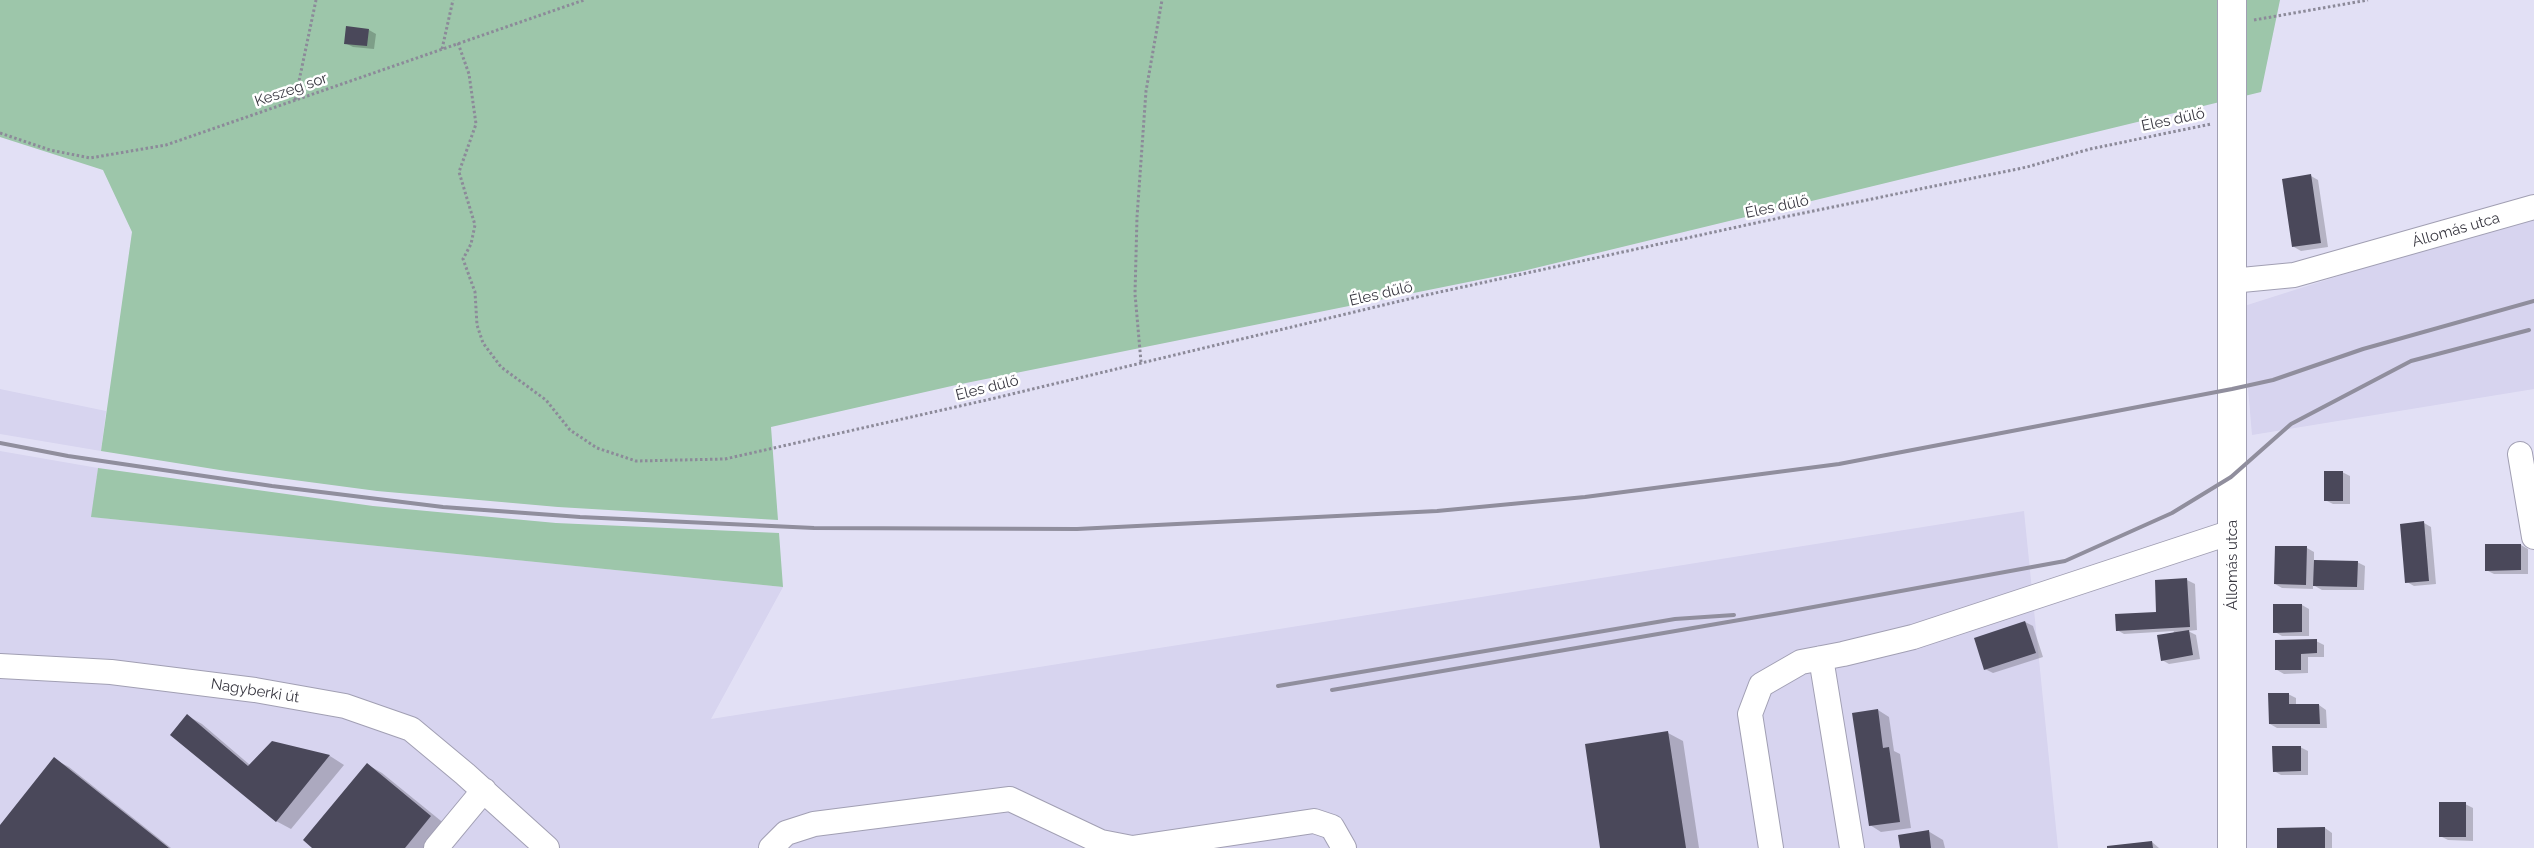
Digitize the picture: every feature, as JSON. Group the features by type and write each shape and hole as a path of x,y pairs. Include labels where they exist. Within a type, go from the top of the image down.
{"main road":[{"name":"Állomás utca","path":"2232,12 2232,848"}],"street":[{"name":"Állomás utca","path":"2231,281 2294,275 2534,208"},
{"path":"2520,454 2534,538"},
{"path":"1771,848 1750,714 1761,685 1801,662 1913,637 2232,532"},
{"path":"1821,658 1852,848"},
{"name":"Nagyberki út","path":"0,666 111,672 255,690 345,706 411,729 484,790 546,848"},
{"path":"436,848 484,790"},
{"path":"771,848 786,833 814,824 1010,799 1101,842 1132,848 1314,821 1332,827 1344,848"}],"path":[{"path":"295,101 316,0"},
{"path":"442,49 453,0"},
{"name":"Keszeg sor","path":"0,133 50,150 90,158 166,145 584,0"},
{"path":"1141,362 1135,294 1137,217 1146,91 1162,0"},
{"path":"2232,12 2368,0"},
{"name":"Éles dűlő","path":"458,43 469,74 476,124 459,172 474,225 471,244 463,259 474,292 478,325 483,343 501,368 546,400 570,430 597,448 636,461 725,459 991,399 1417,297 1760,222 2027,168 2090,149 2232,120"}],"shaded area":[{"path":"2534,214 2534,389 2252,435 2241,307"},
{"path":"0,389 106,411 101,451 0,434"},
{"path":"0,451 98,468 92,517 783,587 711,719 2024,511 2058,848 0,848"}],"green space":[{"path":"0,0 2280,0 2261,92 1523,271 956,385 771,427 778,520 558,507 377,491 226,471 101,451 132,232 103,170 0,137"},
{"path":"98,468 373,506 556,523 779,533 783,587 91,517"}],"building":[{"path":"346,26 369,29 367,46 344,44"},
{"path":"2311,174 2321,243 2292,247 2282,179"},
{"path":"2324,471 2343,471 2343,501 2324,501"},
{"path":"2424,521 2429,581 2405,583 2400,524"},
{"path":"2485,544 2521,544 2521,570 2485,571"},
{"path":"2275,546 2307,546 2306,585 2274,584"},
{"path":"2314,560 2358,561 2357,587 2313,586"},
{"path":"2187,578 2190,627 2116,631 2115,614 2156,612 2155,580"},
{"path":"2273,604 2302,604 2302,632 2273,633"},
{"path":"2025,621 2036,653 1984,670 1974,638"},
{"path":"2189,630 2193,655 2161,661 2157,635"},
{"path":"2317,639 2317,653 2301,654 2301,670 2275,670 2275,640"},
{"path":"2268,693 2289,693 2289,704 2319,704 2320,724 2269,724"},
{"path":"1878,709 1883,748 1889,747 1900,822 1869,826 1852,713"},
{"path":"187,714 248,766 272,741 330,755 276,822 170,735"},
{"path":"1668,731 1686,848 1600,848 1585,744"},
{"path":"2272,746 2301,746 2301,771 2273,772"},
{"path":"54,757 169,848 0,848 0,825"},
{"path":"367,763 431,816 405,848 312,848 303,840"},
{"path":"2439,802 2466,802 2466,837 2439,837"},
{"path":"2325,827 2325,848 2277,848 2277,828"},
{"path":"1929,830 1931,848 1900,848 1898,835"},
{"path":"2152,841 2153,848 2107,848 2107,846"}],"railway":[{"path":"0,443 68,456 272,486 443,507 580,517 814,528 1077,529 1437,511 1585,497 1839,464 2232,389 2273,380 2363,349 2534,301"},
{"path":"1332,690 1786,612 2065,561 2172,513 2231,477 2291,424 2411,361 2529,330"},
{"path":"1278,686 1675,619 1734,615"}]}
